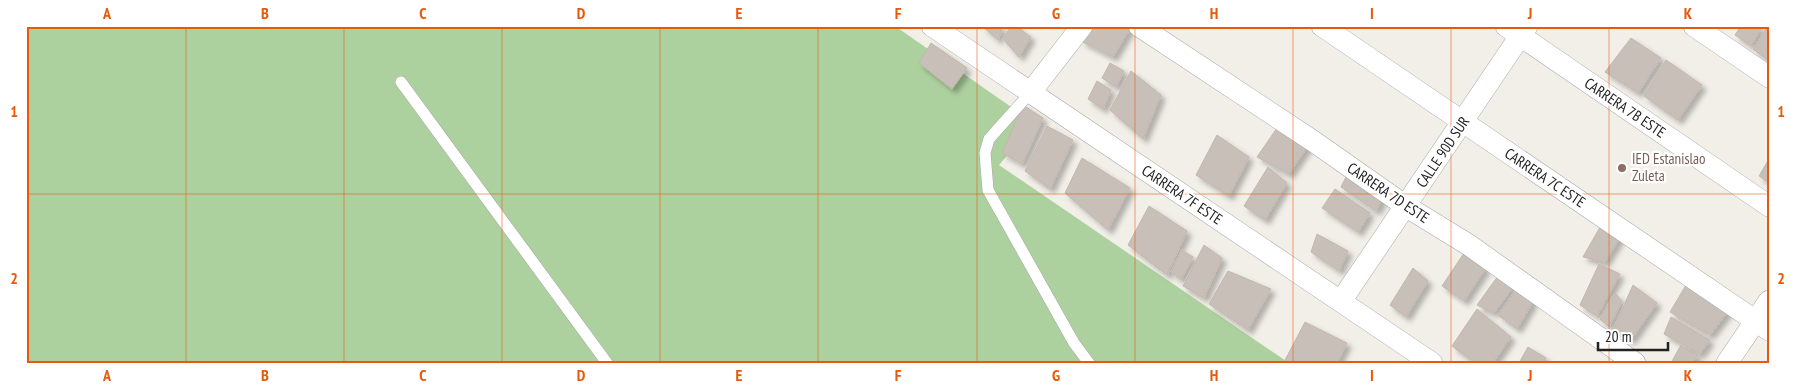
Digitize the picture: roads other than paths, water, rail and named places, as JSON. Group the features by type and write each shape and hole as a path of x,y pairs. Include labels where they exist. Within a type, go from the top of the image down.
{"street":[{"name":"CARRERA 7F ESTE","path":"932,26 1432,363"},
{"path":"1030,93 1082,26"},
{"name":"CARRERA 7D ESTE","path":"1139,26 1313,141 1407,207 1469,245 1635,363"},
{"name":"CARRERA 7C ESTE","path":"1322,26 1762,326"},
{"path":"1694,26 1769,78"},
{"name":"CALLE 90D SUR","path":"1341,301 1407,207 1463,122 1518,29"},
{"name":"CARRERA 7B ESTE","path":"1518,29 1769,206"},
{"path":"1727,363 1762,326 1769,302"}],"lane":[{"path":"400,82 606,363"},
{"path":"1030,93 989,139 985,153 988,190 1074,343 1089,363"}],"place":[{"name":"IED Estanislao Zuleta","path":"1622,168"}]}
